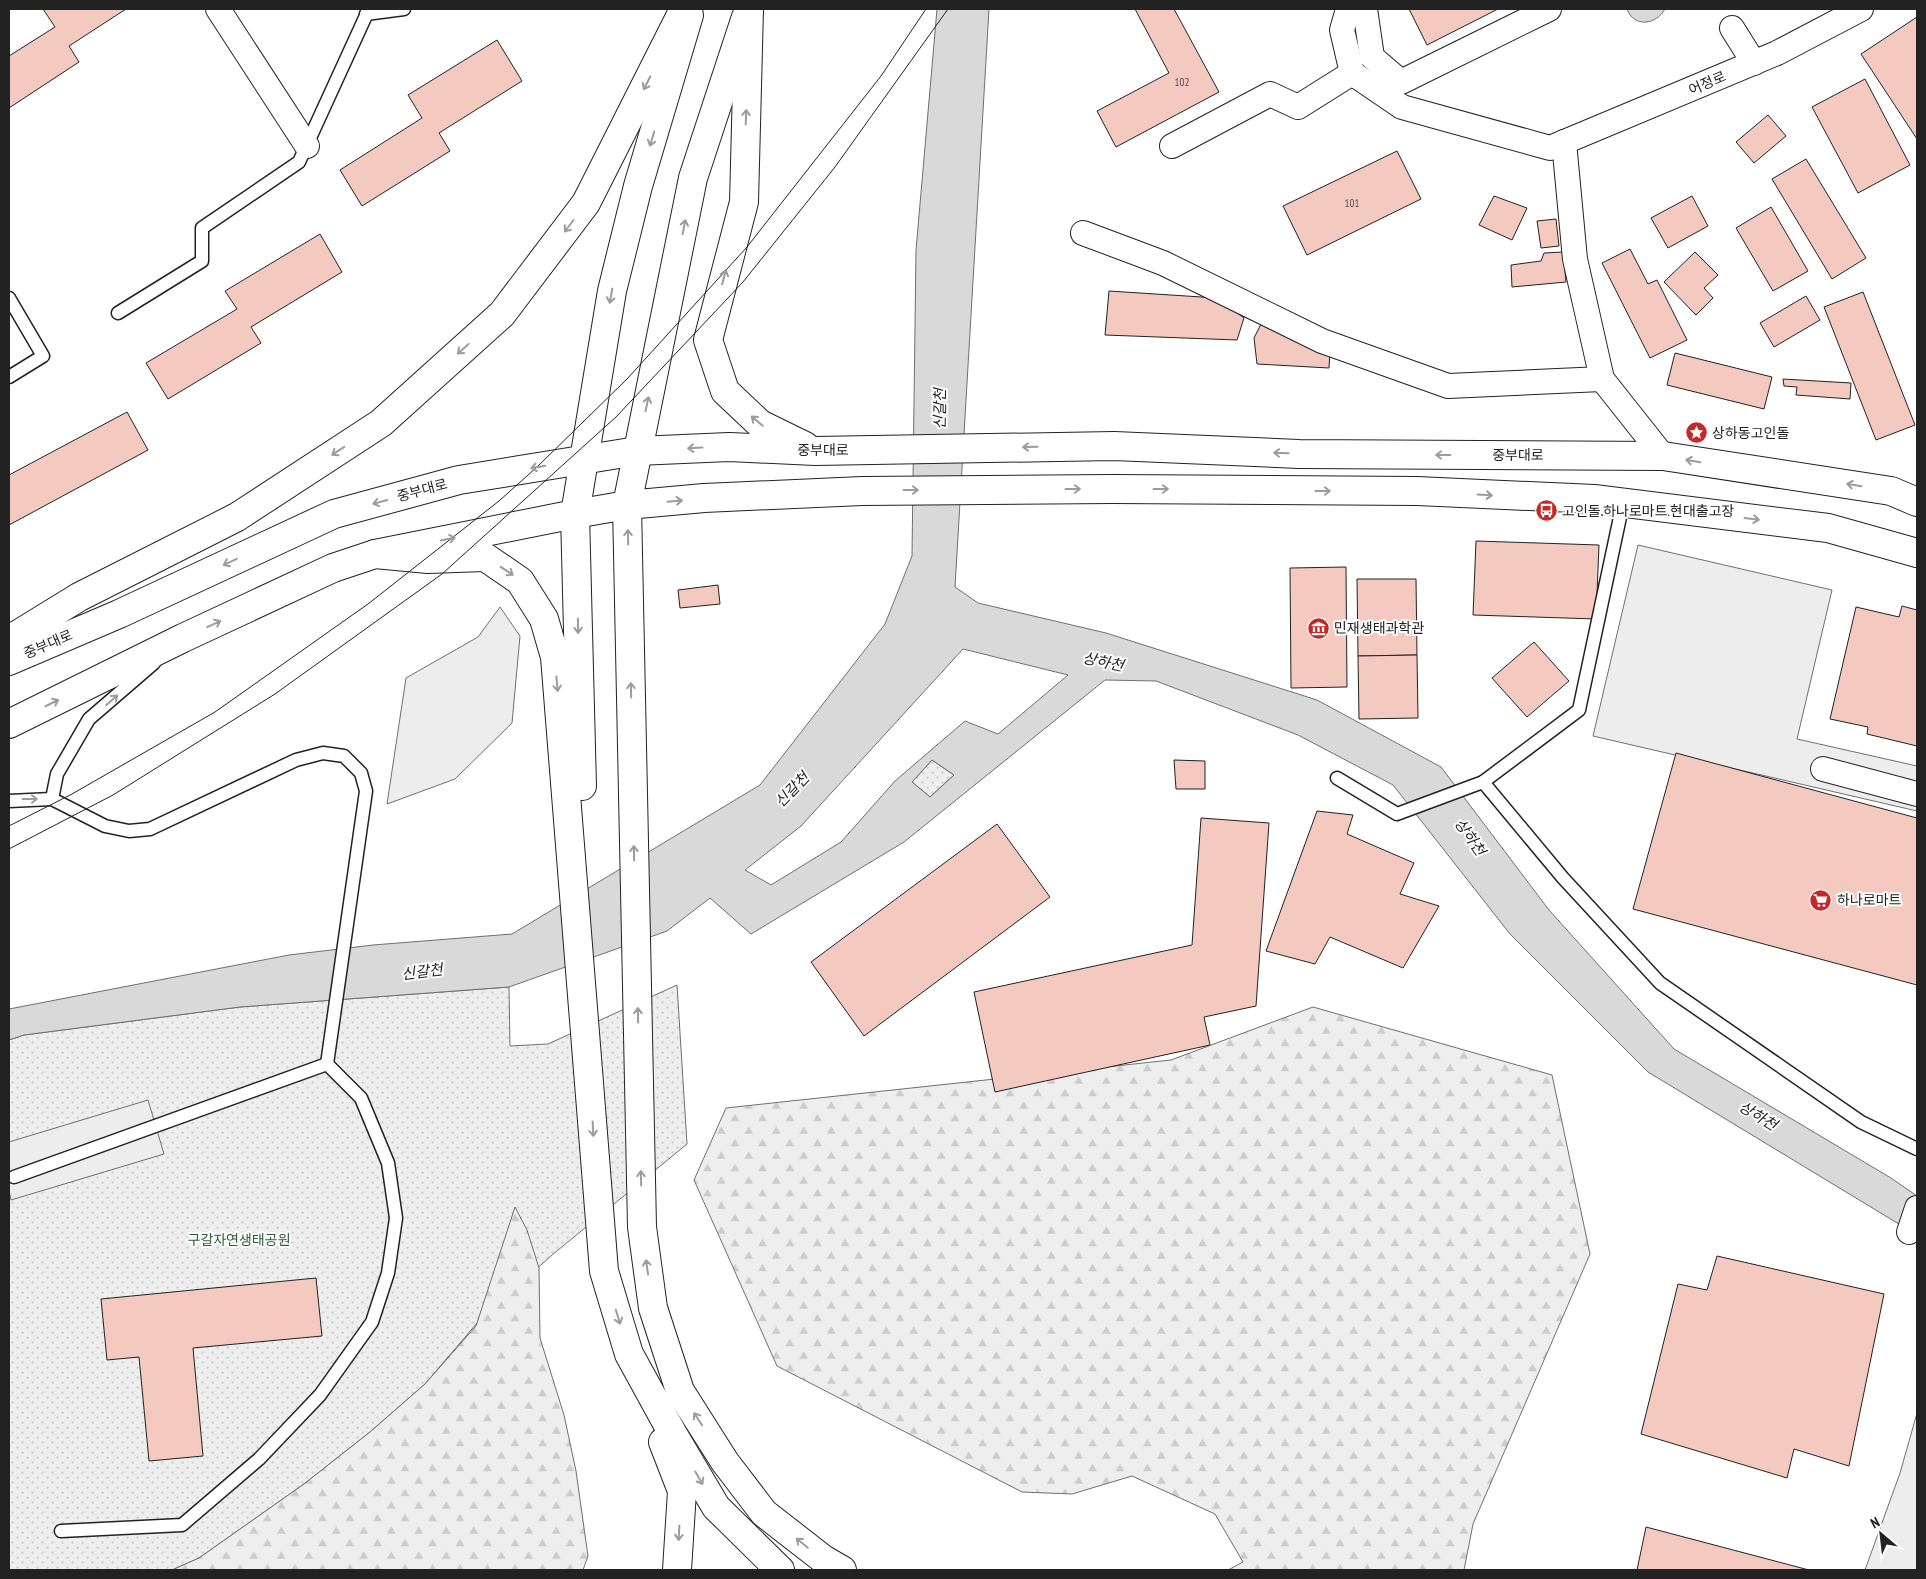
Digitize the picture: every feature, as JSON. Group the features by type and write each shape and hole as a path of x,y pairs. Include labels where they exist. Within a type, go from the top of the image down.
{"main road":[{"path":"9,640 79,597 237,517 381,423 502,314 586,203 684,9"},
{"path":"677,1570 682,1491 629,1354 604,1271 596,1193 590,1080 576,514 612,291 638,186 691,9"},
{"path":"749,9 694,178 671,295 636,451 627,505 642,1227 653,1308 680,1391 725,1462 764,1513 823,1560 842,1570"},
{"path":"749,9 744,202 708,340 725,391 760,424 815,451"},
{"name":"중부대로","path":"9,661 119,614 334,514 458,480 636,451 729,447 815,451 1114,446 1299,454 1663,456 1904,492 1917,502"},
{"path":"9,724 183,638 333,568 375,554 627,505 704,498 862,490 1112,489 1417,491 1594,499 1828,528 1917,553"},
{"path":"375,554 428,559 485,557 518,579 544,619 554,657 590,1080"},
{"path":"629,1354 716,1507 780,1570"}],"street":[{"path":"218,9 307,146"},
{"path":"1348,9 1342,30 1352,73 1402,107 1557,145 1576,259 1602,380 1663,456"},
{"path":"1365,9 1372,57 1401,82 1549,9"},
{"name":"어정로","path":"1557,145 1777,53 1861,9"},
{"path":"1732,28 1754,63"},
{"path":"1172,146 1270,94 1298,107 1352,73"},
{"path":"1083,233 1163,263 1322,342 1448,386 1602,380"},
{"path":"1823,768 1917,794"},
{"path":"1909,1232 1917,1208"}],"lane":[{"path":"118,313 202,261 202,228 300,162 368,11 404,9"},
{"path":"9,298 43,356 9,377"},
{"path":"1337,778 1397,814 1483,782 1579,710 1623,503"},
{"path":"52,799 57,774 89,719 183,638"},
{"path":"9,801 52,799 105,826 129,831 150,829 296,760 323,753 344,756 361,773 366,791 327,1064"},
{"path":"1483,782 1563,878 1660,982 1861,1122 1917,1149"},
{"path":"14,1177 327,1064"},
{"path":"61,1531 182,1525 259,1460 320,1395 372,1322 388,1273 396,1218 388,1163 361,1098 327,1064"}],"green space":[{"path":"932,760 954,775 930,797 912,782"},
{"name":"구갈자연생태공원","path":"677,985 687,1144 552,1255 477,1323 425,1384 370,1432 304,1484 199,1558 172,1570 9,1570 9,1040 24,1035 240,1007 509,987 510,1046 548,1044"},
{"path":"1313,1007 1552,1075 1590,1254 1473,1524 1464,1570 1228,1570 1243,1562 1215,1514 1132,1476 1072,1494 1022,1492 777,1366 694,1180 726,1108 1171,1060"},
{"path":"515,1207 527,1230 539,1268 540,1338 564,1415 576,1471 588,1556 583,1570 172,1570 199,1558 304,1484 370,1432 425,1384 476,1326"}],"shaded area":[{"path":"1638,545 1832,590 1797,739 1917,766 1917,811 1593,736"},
{"path":"500,607 520,636 512,723 455,779 387,804 406,678 478,637"},
{"path":"148,1100 164,1154 11,1200 9,1190 9,1142"},
{"path":"1917,1413 1917,1570 1865,1570 1900,1473"}],"water":[{"path":"937,9 989,9 955,587 978,603 1106,633 1317,700 1441,767 1549,910 1674,1049 1891,1178 1917,1196 1917,1235 1648,1072 1510,934 1393,785 1298,735 1156,681 1105,680 904,842 751,934 710,898 667,931 509,987 240,1007 24,1035 9,1040 9,1009 289,955 373,945 512,934 760,785 885,624 912,556 916,250","holes":["963,649 1068,675 998,734 965,721 895,781 841,842 771,885 745,870 801,826","932,760 954,775 930,797 912,782"]},
{"path":"1627,9 1665,9 1651,21 1640,22 1630,15"}],"building":[{"path":"43,9 126,9 69,46 79,62 9,108 9,56 55,27"},
{"path":"1135,9 1174,9 1219,92 1116,147 1097,111 1169,73"},
{"path":"1409,9 1498,9 1427,45"},
{"path":"1917,17 1917,139 1861,54"},
{"path":"497,40 522,81 439,133 450,151 362,206 340,170 422,118 408,95"},
{"path":"1865,79 1910,165 1858,193 1812,107"},
{"path":"1768,115 1786,136 1754,163 1736,142"},
{"path":"1397,151 1421,199 1307,255 1283,206"},
{"path":"1806,159 1866,258 1832,279 1772,179"},
{"path":"1494,196 1527,208 1512,240 1479,225"},
{"path":"1692,196 1708,226 1668,248 1651,218"},
{"path":"1771,207 1808,271 1773,291 1736,228"},
{"path":"1556,219 1559,246 1541,248 1537,221"},
{"path":"320,234 342,272 251,327 261,343 168,399 146,363 237,309 225,291"},
{"path":"1630,249 1648,284 1657,280 1687,340 1650,358 1602,263"},
{"path":"1563,252 1566,282 1512,287 1511,265 1541,261 1544,253"},
{"path":"1695,252 1718,275 1704,288 1713,298 1696,315 1664,282"},
{"path":"1109,291 1217,298 1244,318 1237,340 1105,335"},
{"path":"1863,292 1915,425 1876,440 1824,307"},
{"path":"1806,296 1820,320 1774,347 1760,323"},
{"path":"1263,320 1330,351 1329,368 1257,364 1254,338"},
{"path":"1675,353 1772,377 1764,409 1667,385"},
{"path":"1783,379 1851,383 1850,399 1796,395 1797,387 1784,386"},
{"path":"127,412 148,450 9,525 9,475"},
{"path":"1476,541 1599,545 1596,619 1473,615"},
{"name":"민재생태과학관","path":"1346,567 1347,687 1291,688 1290,568"},
{"path":"1357,579 1416,579 1417,655 1358,656"},
{"path":"718,585 720,604 680,608 678,590"},
{"path":"1902,606 1917,610 1917,746 1867,734 1868,727 1830,719 1856,607 1899,617"},
{"path":"1534,642 1569,681 1527,717 1492,678"},
{"path":"1417,655 1418,718 1359,719 1358,656"},
{"path":"1676,753 1917,818 1917,985 1633,909"},
{"path":"1174,760 1205,761 1205,789 1176,789"},
{"path":"1317,811 1353,815 1347,834 1414,863 1400,894 1439,906 1403,968 1330,937 1315,964 1266,951"},
{"path":"1201,818 1269,823 1256,1006 1204,1017 1210,1045 995,1092 974,992 1192,945"},
{"path":"997,824 1050,897 864,1036 811,962"},
{"path":"1717,1256 1884,1294 1849,1466 1794,1449 1787,1478 1641,1434 1678,1284 1707,1290"},
{"path":"316,1278 322,1336 193,1348 203,1456 149,1461 139,1357 107,1360 101,1299"},
{"path":"1646,1527 1809,1570 1637,1570"}],"tram line":[{"path":"9,826 72,794 215,712 368,604 499,501 537,467 627,379 747,247 881,76 926,9"},
{"path":"9,849 113,795 275,694 442,574 616,417 743,282 835,167 948,9"}],"place":[{"name":"상하동고인돌","path":"1696,433"},
{"name":"고인돌.하나로마트.현대출고장","path":"1546,511"},
{"name":"민재생태과학관","path":"1318,628"},
{"name":"하나로마트","path":"1821,900"}],"water label":[{"name":"신갈천","path":"940,409"},
{"name":"상하천","path":"1103,662"},
{"name":"신갈천","path":"792,790"},
{"name":"상하천","path":"1470,837"},
{"name":"신갈천","path":"422,972"},
{"name":"상하천","path":"1758,1116"}]}
